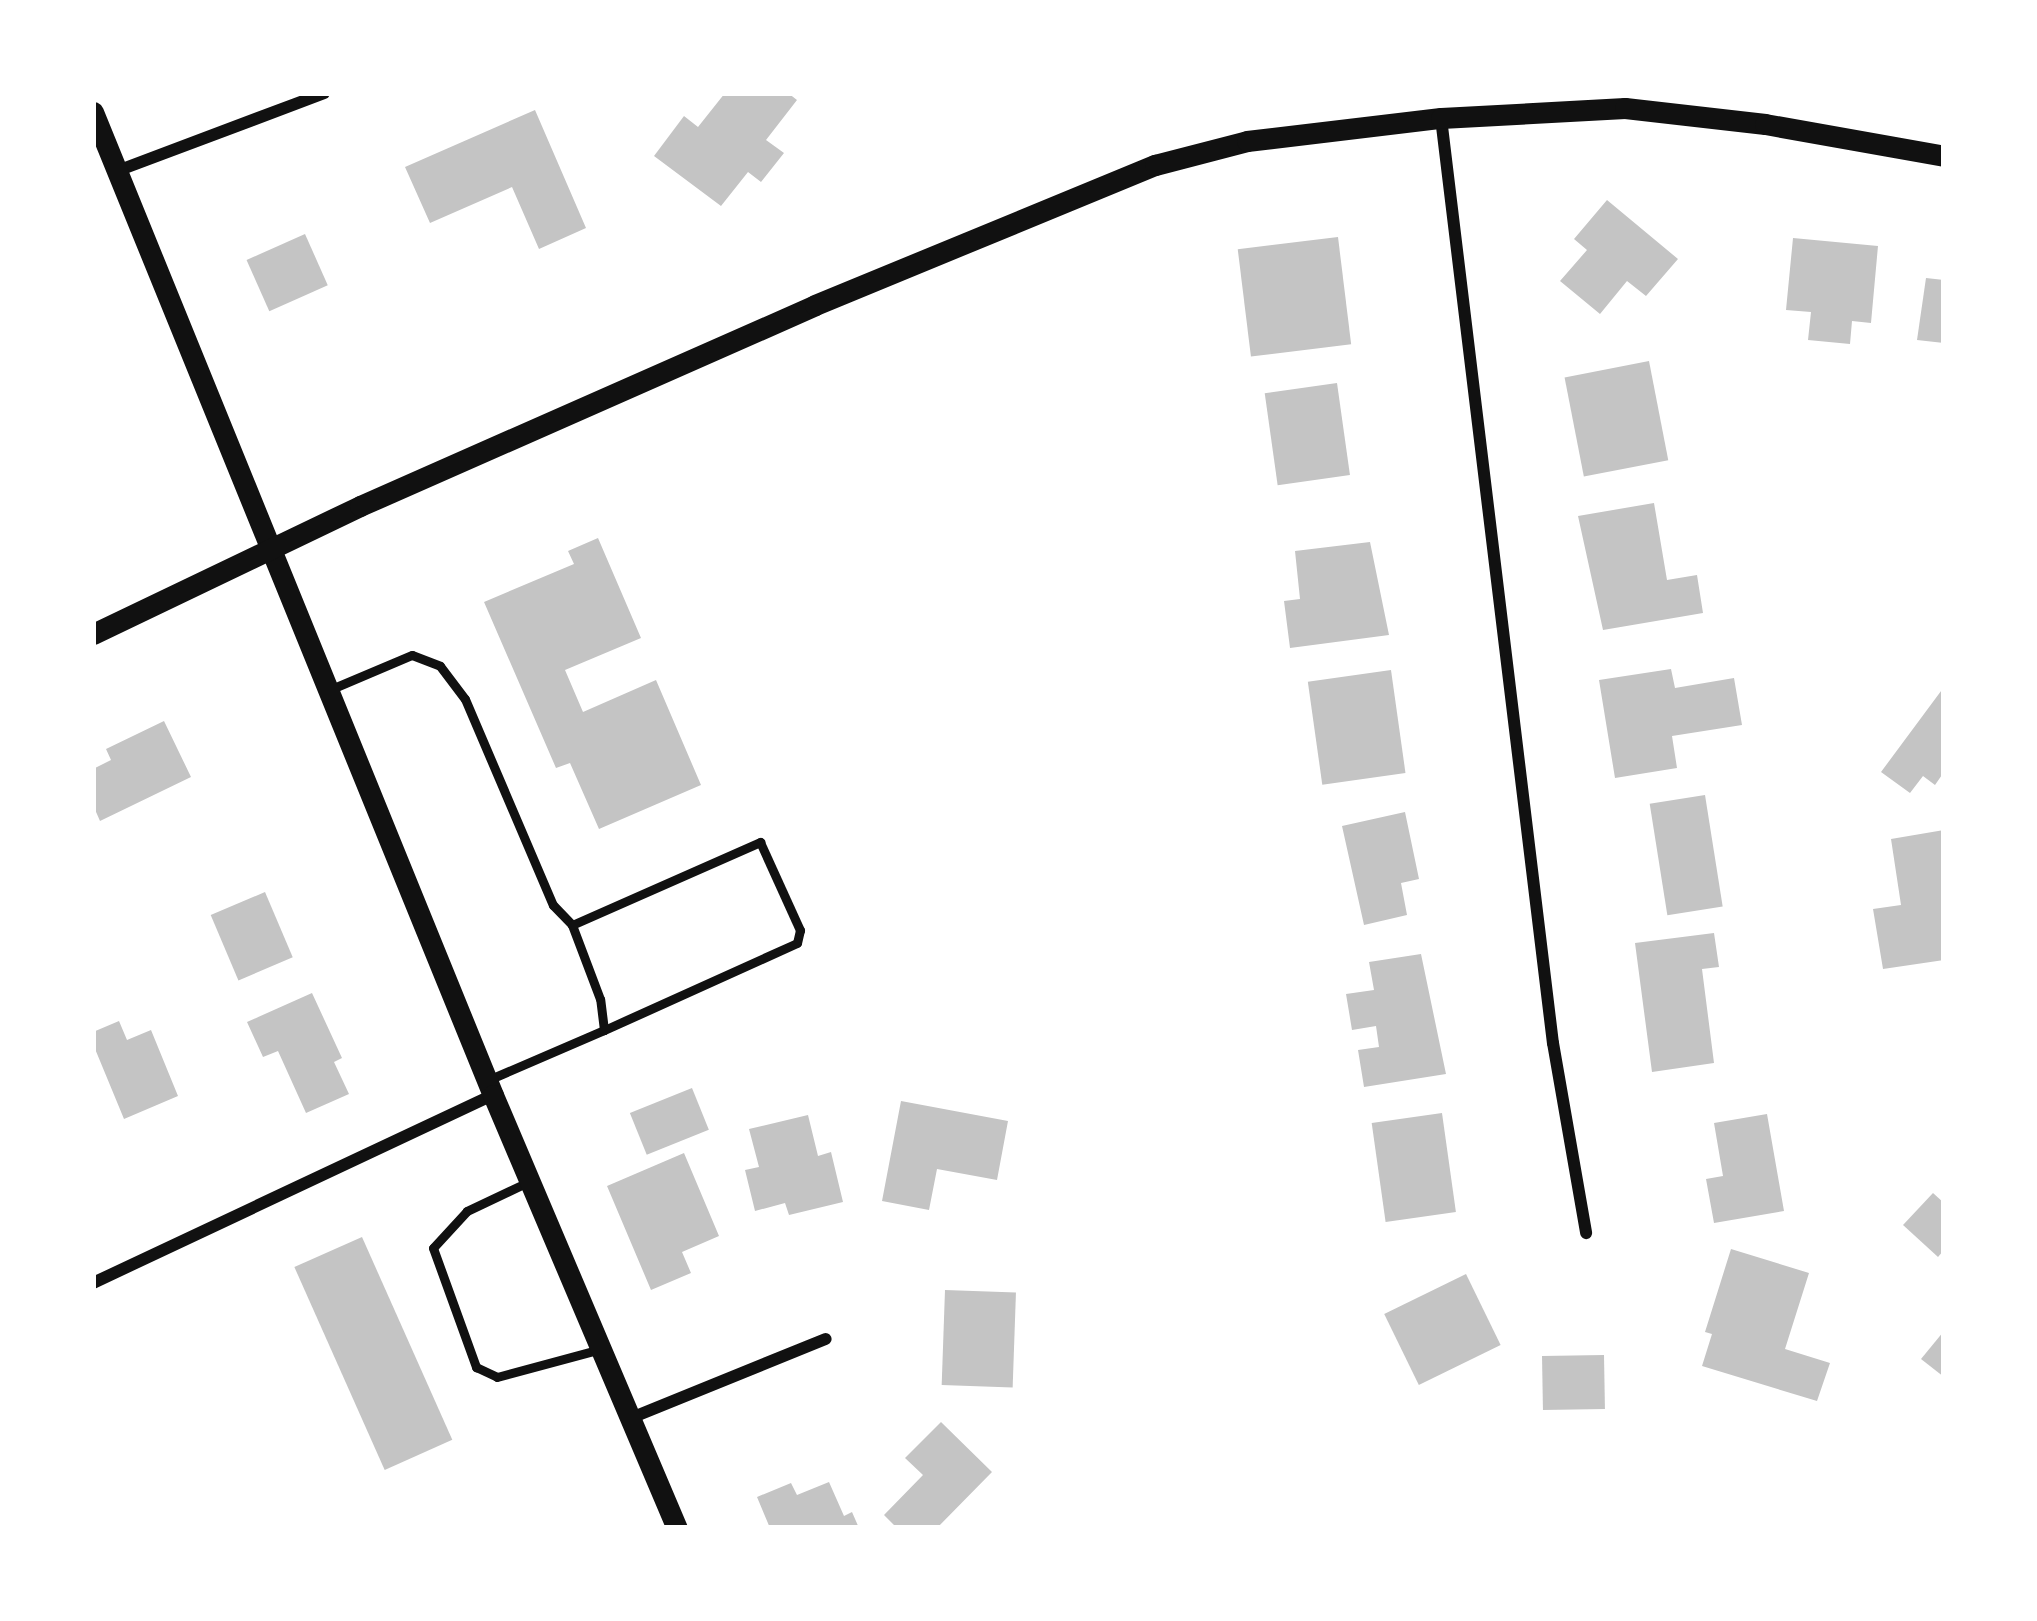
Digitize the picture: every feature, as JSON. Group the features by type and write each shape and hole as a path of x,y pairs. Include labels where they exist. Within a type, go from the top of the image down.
{"street":[{"path":"117,171 324,93"},
{"path":"93,634 815,304 1155,165 1247,142 1442,118 1624,108 1765,124 1944,156"},
{"path":"93,112 491,1088 677,1528"},
{"path":"1442,118 1553,1043 1586,1233"},
{"path":"93,1283 491,1088"},
{"path":"631,1418 826,1339"}],"lane":[{"path":"328,690 412,655 440,666 465,699 554,904 572,925 600,999 604,1030"},
{"path":"491,1088 604,1030 797,943 800,930 760,842 572,925"},
{"path":"530,1182 467,1211 433,1248 476,1367 497,1378 602,1349"}],"building":[{"path":"725,93 788,93 797,100 766,140 784,153 761,182 748,172 721,206 654,156 684,116 698,127"},
{"path":"535,110 586,228 539,249 512,187 430,223 405,167"},
{"path":"1607,200 1678,259 1646,296 1627,281 1600,314 1560,281 1587,250 1574,239"},
{"path":"305,234 328,285 269,311 247,260"},
{"path":"1338,237 1351,344 1251,357 1238,249"},
{"path":"1793,238 1878,246 1871,323 1852,321 1850,344 1808,340 1811,312 1786,310"},
{"path":"1926,278 1944,280 1944,343 1917,340"},
{"path":"1649,361 1668,460 1584,477 1565,377"},
{"path":"1337,383 1350,475 1278,485 1265,393"},
{"path":"1654,503 1667,580 1697,575 1703,613 1603,630 1578,516"},
{"path":"598,538 641,638 565,670 583,712 656,680 701,785 599,829 570,763 556,768 484,602 574,564 568,551"},
{"path":"1370,542 1389,635 1290,648 1284,601 1300,599 1295,551"},
{"path":"1671,669 1675,688 1734,678 1742,725 1672,736 1677,768 1615,778 1599,680"},
{"path":"1391,670 1405,773 1322,785 1308,682"},
{"path":"1944,687 1944,772 1935,785 1923,776 1910,793 1881,772"},
{"path":"164,721 191,777 100,821 93,805 93,769 111,760 106,749"},
{"path":"1705,795 1723,907 1667,915 1650,804"},
{"path":"1405,812 1419,879 1401,883 1407,915 1364,925 1342,826"},
{"path":"1944,830 1944,960 1883,969 1873,909 1901,905 1891,839"},
{"path":"265,892 293,957 238,980 211,915"},
{"path":"1714,933 1719,967 1702,969 1714,1063 1652,1072 1635,943"},
{"path":"1421,954 1446,1074 1364,1087 1358,1050 1379,1047 1376,1026 1352,1030 1346,994 1374,990 1369,962"},
{"path":"312,993 342,1058 334,1062 349,1094 306,1113 278,1051 263,1057 247,1022"},
{"path":"119,1021 127,1040 151,1030 178,1096 124,1119 93,1044 93,1032"},
{"path":"692,1088 709,1130 647,1155 630,1113"},
{"path":"901,1101 1008,1121 997,1180 937,1169 929,1210 882,1201"},
{"path":"1442,1113 1456,1212 1386,1222 1372,1123"},
{"path":"1767,1114 1784,1211 1714,1223 1706,1179 1723,1176 1714,1123"},
{"path":"808,1115 818,1156 831,1152 843,1202 789,1215 785,1203 755,1211 745,1170 759,1167 749,1129"},
{"path":"684,1153 719,1236 682,1252 691,1273 651,1290 607,1186"},
{"path":"1933,1193 1944,1203 1944,1250 1938,1257 1903,1225"},
{"path":"362,1237 452,1440 385,1470 294,1267"},
{"path":"1731,1249 1809,1273 1785,1349 1830,1363 1817,1401 1702,1366 1712,1334 1705,1332"},
{"path":"1466,1274 1501,1345 1419,1385 1384,1314"},
{"path":"945,1290 1016,1292 1013,1387 942,1385"},
{"path":"1944,1331 1944,1377 1921,1359"},
{"path":"1604,1355 1605,1409 1543,1410 1542,1356"},
{"path":"941,1422 992,1472 937,1528 897,1528 884,1515 923,1475 905,1458"},
{"path":"829,1482 844,1516 852,1512 859,1528 770,1528 757,1497 791,1483 797,1495"}]}
